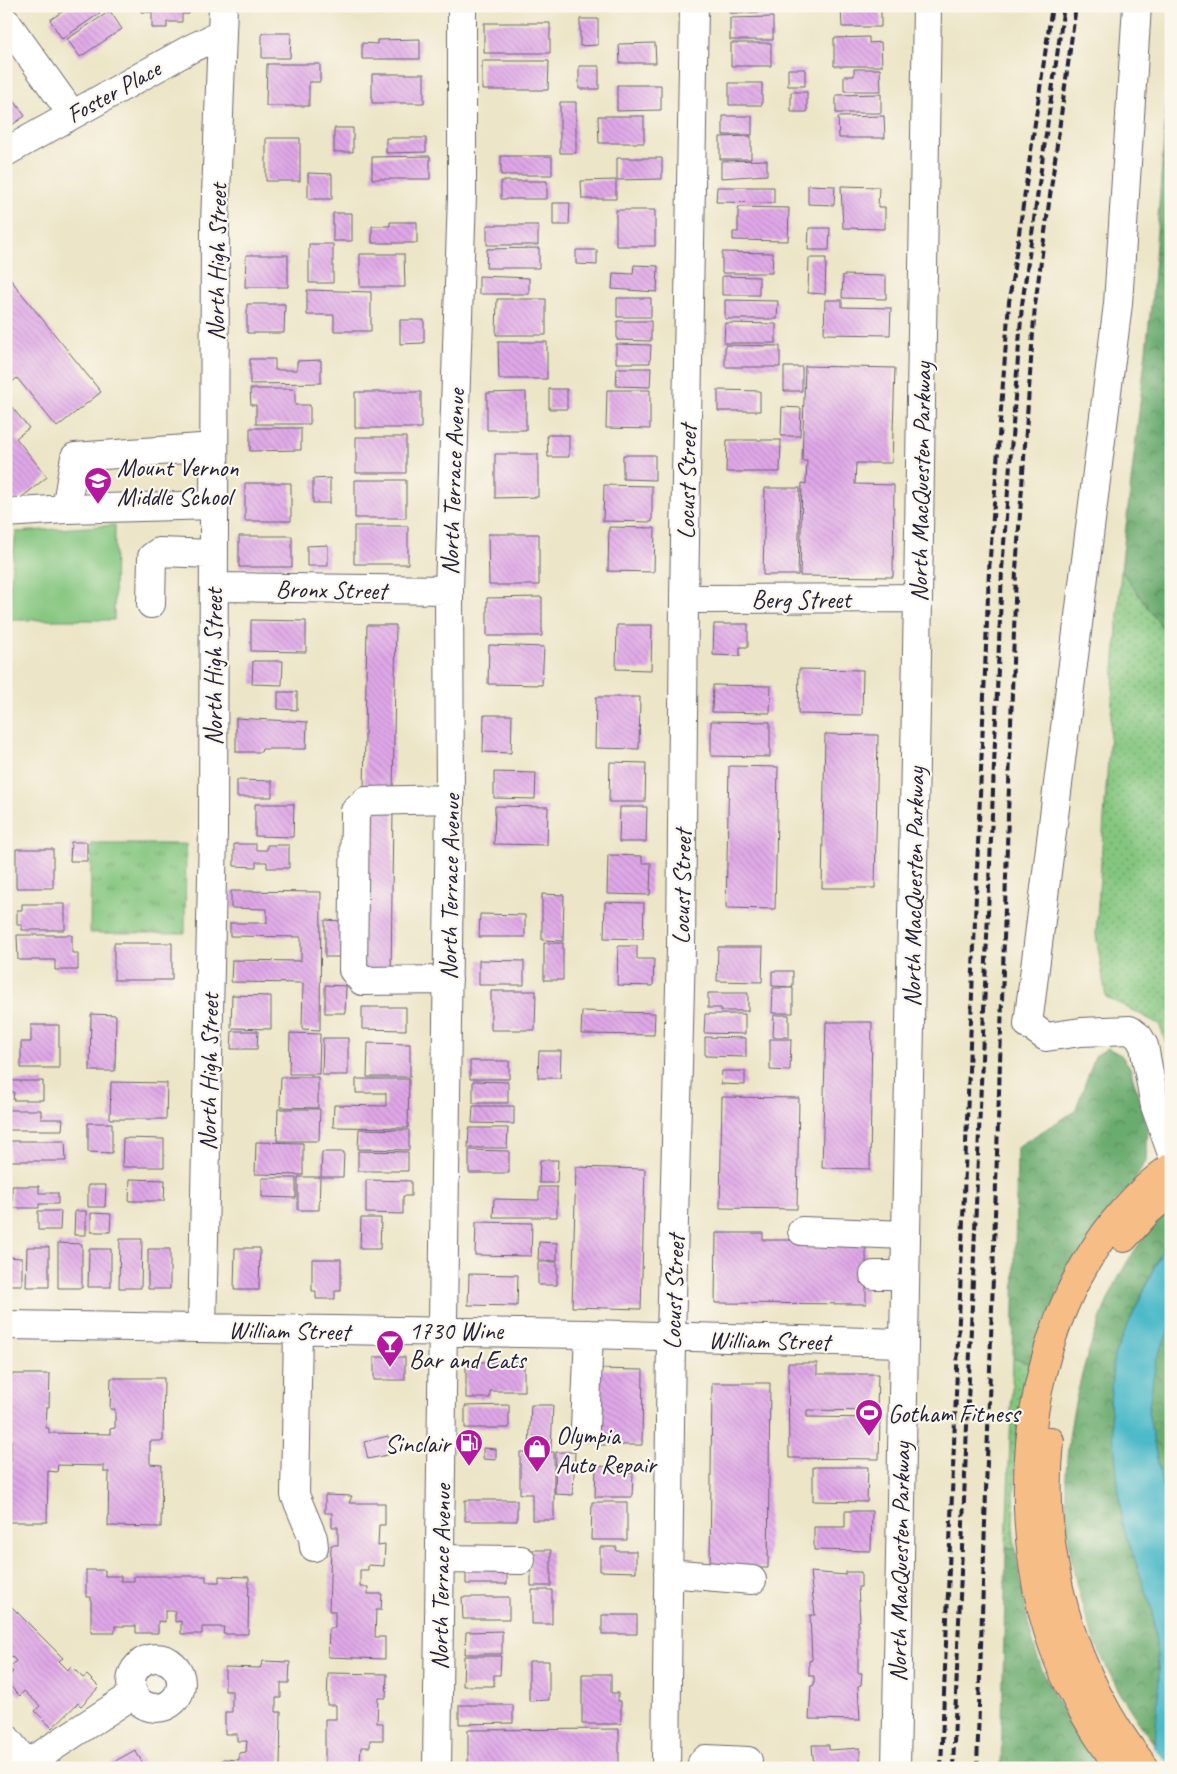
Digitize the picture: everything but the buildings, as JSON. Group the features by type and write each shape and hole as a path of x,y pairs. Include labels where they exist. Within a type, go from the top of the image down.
{"highway":[{"path":"1145,1768 1123,1756 1081,1709 1053,1647 1046,1624 1030,1545 1027,1494 1030,1454 1041,1379 1053,1336 1073,1288 1099,1240 1122,1211 1147,1186 1171,1167"},
{"path":"1123,1756 1090,1679 1062,1599 1049,1530 1047,1494 1049,1451 1055,1406 1064,1363 1087,1302 1105,1267 1125,1237 1148,1211 1171,1192"}],"street":[{"name":"North High Street","path":"202,1328 212,842 216,223 223,6"},
{"name":"North Terrace Avenue","path":"437,1768 450,799 449,590 462,195 462,6"},
{"name":"Locust Street","path":"666,1768 671,1337 681,948 684,599 694,6"},
{"name":"North MacQuesten Parkway","path":"896,1768 927,6"},
{"path":"1137,6 1118,304 1028,1024 1046,1037 1081,1032 1130,1030 1139,1037 1144,1046 1155,1106 1171,1151"},
{"path":"6,22 72,114"},
{"name":"Foster Place","path":"6,152 190,49 222,34"},
{"path":"66,509 74,457 214,446"},
{"path":"6,513 66,509 215,505"},
{"path":"151,604 152,557 159,552 214,554"},
{"name":"Bronx Street","path":"214,587 449,590"},
{"name":"Berg Street","path":"684,599 918,598"},
{"path":"448,980 362,981 353,970 353,940 355,811 366,801 450,799"},
{"path":"802,1230 906,1235"},
{"path":"874,1275 904,1276"},
{"name":"William Street","path":"6,1325 589,1334 902,1343"},
{"path":"298,1329 295,1495 313,1538 314,1547"},
{"path":"585,1428 589,1334"},
{"path":"440,1559 521,1560"},
{"path":"668,1573 752,1580"},
{"path":"6,1738 29,1766 134,1694"},
{"path":"702,1768 702,1763 706,1759 748,1761"}],"green space":[{"path":"1171,45 1171,640 1121,570 1152,297"},
{"path":"115,525 114,620 6,620 16,532"},
{"path":"1121,570 1171,640 1171,1056 1159,1024 1106,997 1096,935"},
{"path":"91,844 186,844 185,933 90,933"},
{"path":"1108,1048 1121,1055 1130,1067 1148,1129 1146,1161 1134,1182 1108,1210 1058,1293 1030,1364 1013,1358 1017,1147 1075,1111 1095,1056"},
{"path":"1171,1209 1171,1257 1159,1256 1114,1356 1110,1403 1122,1522 1153,1612 1159,1678 1155,1745 1123,1698 1098,1649 1080,1599 1070,1547 1066,1495 1069,1442 1078,1388 1095,1333 1116,1282 1134,1251 1157,1222"},
{"path":"1171,1325 1171,1531 1148,1412 1156,1361"},
{"path":"1013,1358 1030,1364 1018,1425 1013,1523 1015,1548 1006,1547"},
{"path":"1006,1547 1015,1548 1028,1624 1041,1667 1068,1719 1102,1768 1001,1768"}],"water":[{"path":"1171,1231 1171,1325 1156,1361 1148,1412 1171,1531 1171,1768 1146,1768 1155,1745 1159,1678 1153,1612 1122,1522 1110,1403 1114,1356"}],"pier":[{"path":"1152,1745 1171,1767 1171,1768 1144,1768"}],"railway":[{"path":"941,1768 989,571 1009,302 1052,6"},
{"path":"953,1768 1002,570 1022,305 1064,6"},
{"path":"977,1768 1016,570 1035,305 1076,6"}],"place":[{"name":"Mount Vernon Middle School","path":"98,505"},
{"name":"1730 Wine Bar and Eats","path":"390,1368"},
{"name":"Gotham Fitness","path":"869,1437"},
{"name":"Sinclair","path":"469,1467"},
{"name":"Olympia Auto Repair","path":"537,1473"}]}
